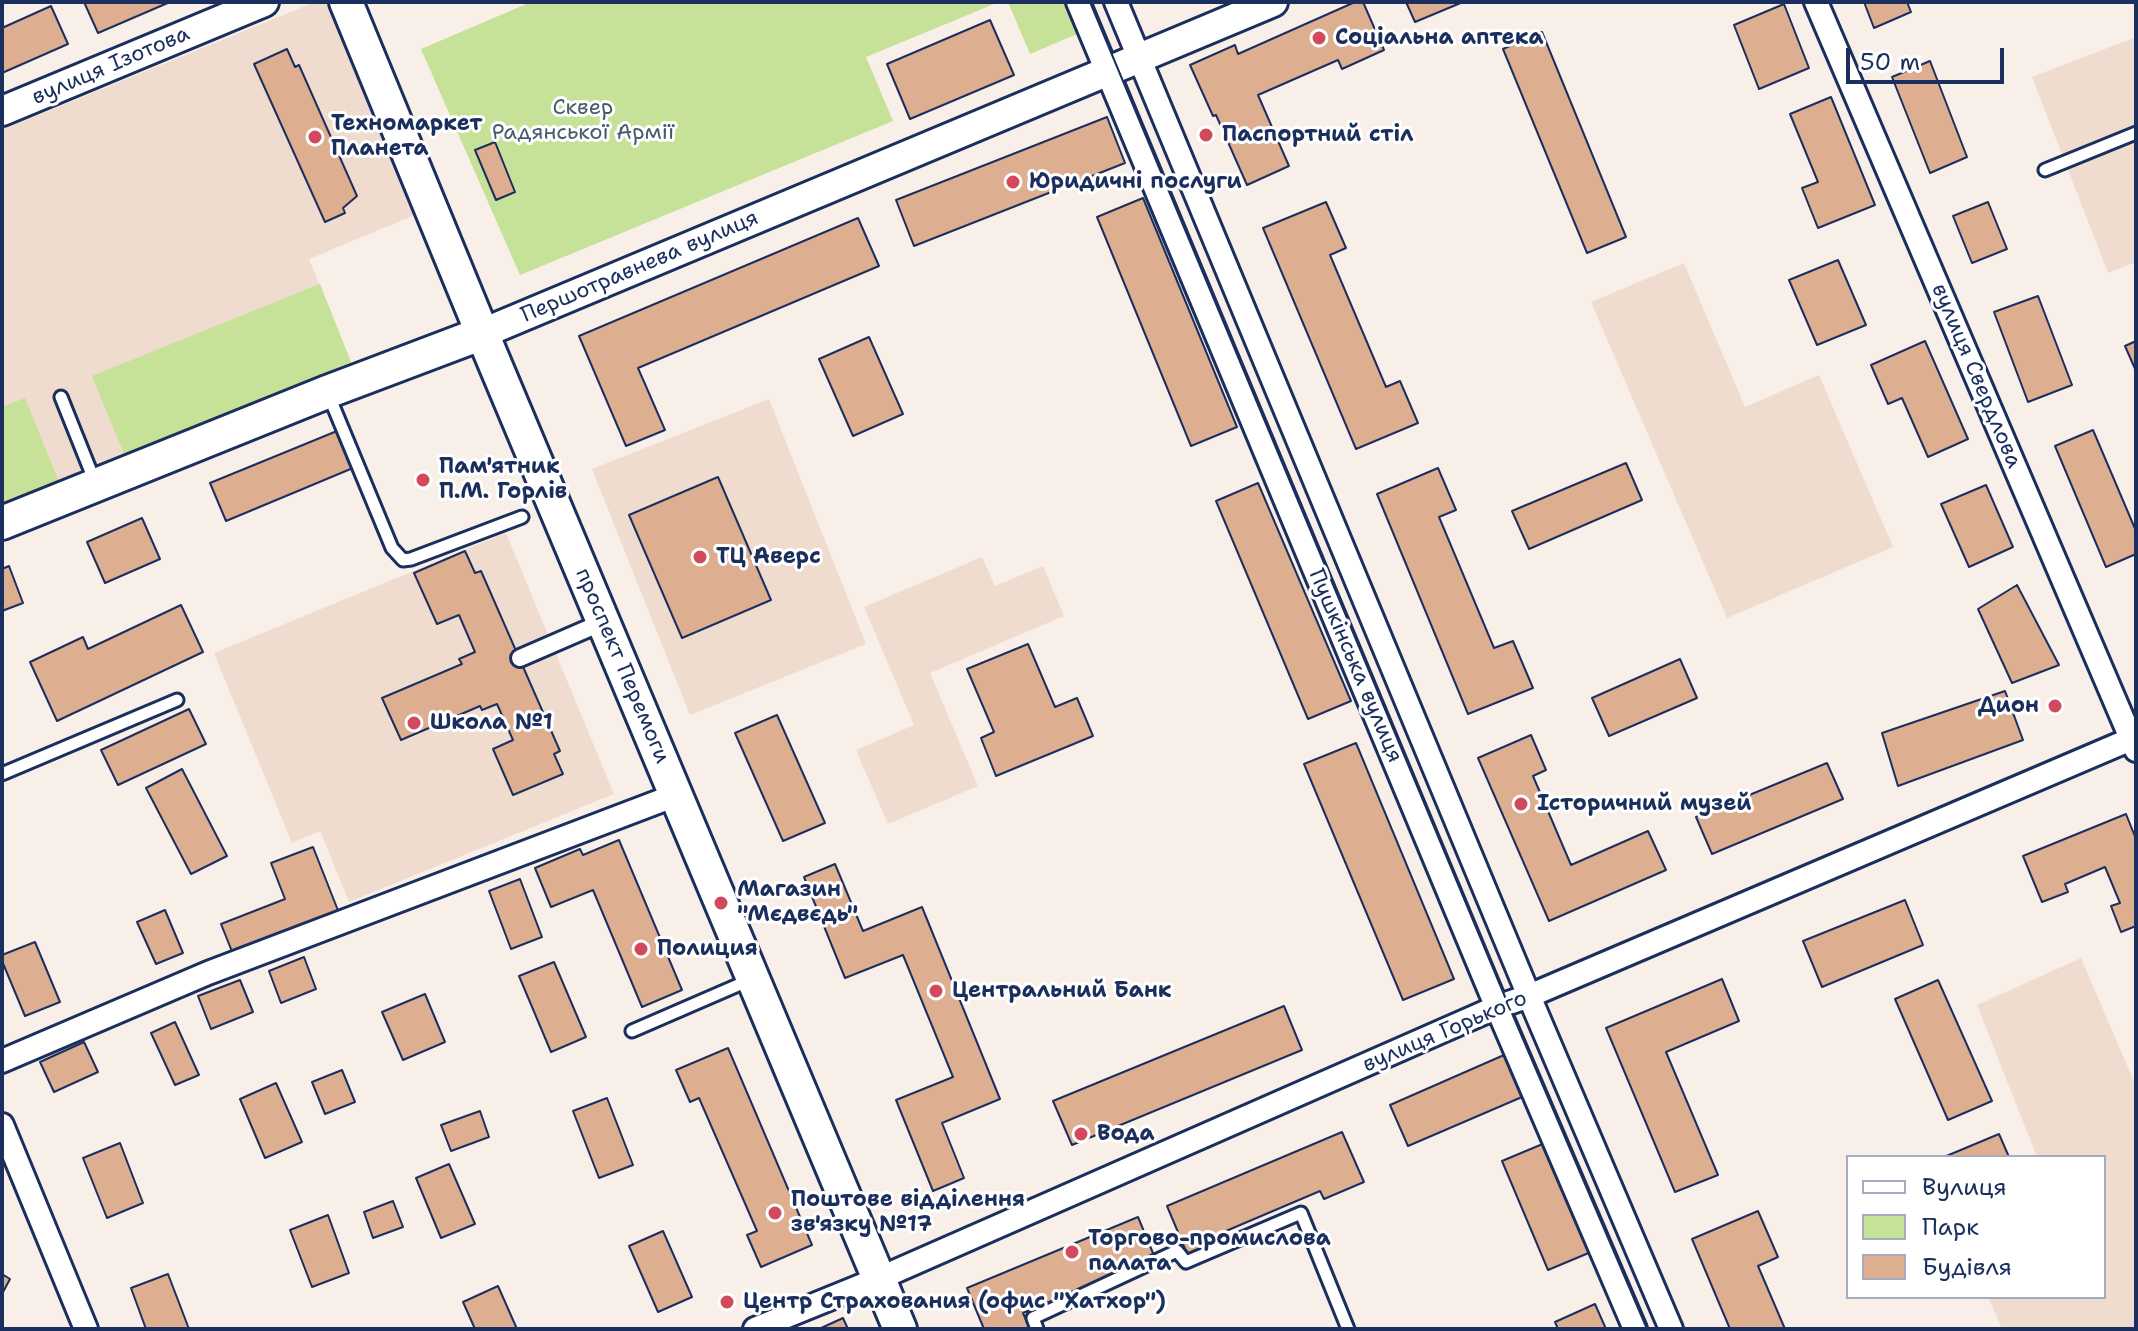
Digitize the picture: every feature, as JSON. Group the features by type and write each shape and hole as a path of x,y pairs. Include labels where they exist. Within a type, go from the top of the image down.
{"main road":[{"name":"проспект Перемоги","path":"346,2 900,1329"},
{"name":"Першотравнева вулиця","path":"2,523 327,392 483,333"}],"street":[{"name":"вулиця Ізотова","path":"2,111 264,2"},
{"name":"Пушкінська вулиця","path":"1078,2 1497,1007 1635,1329"},
{"name":"Пушкінська вулиця","path":"1116,2 1529,996 1671,1329"},
{"name":"Першотравнева вулиця","path":"483,333 1273,2"},
{"name":"вулиця Свердлова","path":"1816,2 2134,742"},
{"path":"520,658 603,622"},
{"name":"вулиця Горького","path":"755,1329 878,1279 1497,1007 2134,742"},
{"path":"2,1061 208,973 676,795"},
{"path":"3,1130 86,1329"}],"lane":[{"path":"2045,170 2136,133"},
{"path":"327,392 392,548 403,560 522,517"},
{"path":"61,397 96,485"},
{"path":"2,774 177,700"},
{"path":"632,1031 753,979"},
{"path":"1037,1329 1033,1318 1177,1251 1186,1262 1301,1213 1348,1329"}],"shaded area":[{"path":"315,2 327,2 415,215 309,259 351,362 2,505 2,130"},
{"path":"2136,37 2136,262 2108,273 2032,77"},
{"path":"1684,263 1745,407 1819,375 1893,547 1727,618 1591,302"},
{"path":"769,399 866,644 690,715 592,469"},
{"name":"Школа №1","path":"506,533 614,794 349,902 320,831 292,843 214,653"},
{"path":"982,557 995,586 1043,566 1064,616 930,673 978,786 888,824 856,750 914,725 864,607"},
{"path":"2081,958 2136,1086 2136,1329 2002,1329 1989,1299 2106,1299 2106,1155 2036,1155 1977,1005"}],"green space":[{"name":"Сквер Радянської Армії","path":"531,2 999,2 866,57 893,121 520,275 421,49"},
{"path":"1008,2 1064,2 1077,34 1030,54"},
{"path":"320,284 351,362 124,454 92,376"},
{"path":"25,398 59,482 2,505 2,407"}],"building":[{"path":"84,2 170,2 98,33"},
{"path":"1355,2 1363,2 1384,50 1342,69 1338,60 1258,95 1289,166 1247,185 1190,65 1235,45 1238,54"},
{"path":"1406,2 1463,2 1415,22"},
{"path":"1864,2 1907,2 1911,12 1874,28"},
{"path":"1784,4 1809,68 1759,89 1734,25"},
{"path":"51,6 68,44 2,73 2,28"},
{"path":"990,20 1014,75 910,119 887,64"},
{"path":"1542,32 1626,237 1587,253 1503,49"},
{"path":"287,49 295,67 299,65 357,196 343,208 345,213 325,222 254,64"},
{"path":"1930,61 1967,157 1930,173 1892,77"},
{"path":"1831,97 1875,205 1818,228 1802,188 1818,182 1790,114"},
{"path":"1107,117 1125,163 914,246 896,200"},
{"path":"495,142 515,192 496,200 475,150"},
{"path":"1143,198 1237,427 1191,446 1097,217"},
{"path":"1326,202 1346,248 1330,255 1386,387 1400,381 1418,423 1356,449 1263,228"},
{"path":"1988,202 2007,249 1972,263 1953,216"},
{"path":"858,218 879,266 638,368 665,430 626,446 579,336"},
{"path":"1838,260 1866,325 1817,345 1789,280"},
{"path":"2038,296 2072,385 2028,402 1994,312"},
{"path":"869,337 903,414 853,436 819,359"},
{"path":"1925,341 1968,439 1928,457 1902,398 1888,404 1871,365"},
{"path":"2136,341 2136,371 2125,346"},
{"path":"2093,430 2136,531 2136,554 2106,567 2055,446"},
{"path":"337,431 353,468 226,521 210,483"},
{"path":"1626,463 1642,500 1529,549 1512,511"},
{"path":"1438,468 1456,510 1439,517 1494,648 1513,641 1533,688 1468,714 1377,494"},
{"name":"ТЦ Аверс","path":"718,477 771,600 682,638 629,515"},
{"path":"1258,483 1351,701 1308,719 1216,501"},
{"path":"1986,485 2013,547 1969,567 1941,504"},
{"path":"142,518 160,559 105,583 87,542"},
{"path":"465,551 475,573 481,571 560,751 554,754 563,774 513,795 493,749 513,740 497,704 482,710 480,706 401,740 382,698 462,664 459,659 475,652 459,615 437,624 414,573"},
{"path":"9,566 23,603 2,611 2,569"},
{"path":"2017,585 2059,665 2012,683 1978,609"},
{"path":"181,605 203,652 57,721 30,662 83,637 88,649"},
{"path":"1028,644 1055,707 1077,698 1093,736 996,776 981,738 994,732 967,669"},
{"path":"1680,659 1697,698 1609,736 1592,698"},
{"path":"2005,691 2023,740 1898,786 1882,733"},
{"path":"189,709 206,744 118,785 101,750"},
{"path":"777,715 825,823 783,841 735,733"},
{"name":"Історичний музей","path":"1531,735 1546,770 1533,776 1571,865 1648,831 1666,870 1549,921 1478,758"},
{"path":"1356,743 1454,979 1403,1000 1304,764"},
{"path":"1827,763 1843,799 1712,854 1696,817"},
{"path":"182,769 227,856 191,874 146,788"},
{"path":"2126,814 2136,839 2136,926 2121,932 2111,906 2120,903 2105,867 2065,884 2068,892 2042,902 2023,856"},
{"name":"Полиция","path":"619,840 682,990 642,1007 593,890 551,907 535,868 580,849 583,855"},
{"path":"313,847 339,913 233,954 221,924 285,899 271,863"},
{"path":"835,864 863,931 922,907 1000,1099 942,1123 964,1178 933,1191 896,1100 953,1077 903,955 845,978 804,877"},
{"path":"520,879 542,937 511,949 489,891"},
{"path":"1905,900 1923,945 1822,987 1803,941"},
{"path":"165,910 183,953 156,964 137,922"},
{"path":"35,942 60,1002 25,1016 2,955"},
{"path":"304,957 316,989 281,1003 269,971"},
{"path":"554,962 586,1037 551,1052 519,976"},
{"path":"1722,979 1739,1021 1666,1052 1718,1175 1675,1192 1606,1028"},
{"path":"240,980 253,1012 211,1029 198,996"},
{"path":"1938,980 1992,1101 1948,1120 1895,999"},
{"path":"425,994 445,1042 403,1060 382,1012"},
{"path":"1284,1006 1302,1050 1072,1145 1053,1101"},
{"path":"175,1022 199,1075 175,1085 151,1033"},
{"path":"84,1042 98,1072 54,1092 40,1062"},
{"path":"728,1048 812,1245 761,1267 747,1235 757,1231 699,1098 690,1102 676,1070"},
{"path":"1504,1055 1522,1097 1408,1146 1390,1105"},
{"path":"342,1070 355,1102 325,1114 312,1082"},
{"path":"276,1083 302,1142 265,1158 240,1099"},
{"path":"607,1098 633,1165 599,1178 573,1111"},
{"path":"480,1111 489,1137 451,1151 441,1125"},
{"path":"1342,1132 1364,1182 1324,1199 1320,1191 1226,1231 1229,1238 1188,1256 1167,1206"},
{"path":"1999,1134 2008,1155 1949,1155"},
{"path":"120,1143 143,1203 107,1218 83,1158"},
{"path":"1545,1143 1591,1252 1548,1270 1502,1161"},
{"path":"449,1164 475,1224 441,1238 416,1178"},
{"path":"393,1201 403,1227 373,1238 364,1212"},
{"path":"1758,1211 1778,1257 1758,1266 1785,1329 1730,1329 1692,1239"},
{"path":"328,1215 349,1273 312,1287 290,1230"},
{"path":"1138,1217 1155,1258 1023,1313 1030,1329 984,1329 967,1288"},
{"path":"663,1231 692,1297 658,1312 629,1246"},
{"path":"2,1274 10,1279 2,1294"},
{"path":"168,1274 189,1329 146,1329 131,1288"},
{"path":"498,1286 517,1329 475,1329 463,1302"},
{"path":"1595,1304 1606,1329 1558,1329 1555,1322"},
{"path":"843,1318 848,1329 819,1329"}],"tram line":[{"path":"1090,2 1647,1329"}],"place":[{"name":"Соціальна аптека","path":"1319,38"},
{"name":"Паспортний стіл","path":"1206,135"},
{"name":"Техномаркет Планета","path":"315,137"},
{"name":"Юридичні послуги","path":"1013,182"},
{"name":"Пам'ятник П.М. Горлів","path":"423,480"},
{"name":"ТЦ Аверс","path":"700,557"},
{"name":"Дион","path":"2055,706"},
{"name":"Школа №1","path":"414,723"},
{"name":"Історичний музей","path":"1521,804"},
{"name":"Магазин \"Мєдвєдь\"","path":"721,903"},
{"name":"Полиция","path":"641,949"},
{"name":"Центральний Банк","path":"936,991"},
{"name":"Вода","path":"1081,1134"},
{"name":"Поштове відділення зв'язку №17","path":"775,1213"},
{"name":"Торгово-промислова палата","path":"1072,1252"},
{"name":"Центр Страхования (офис \"Хатхор\")","path":"727,1302"}]}
